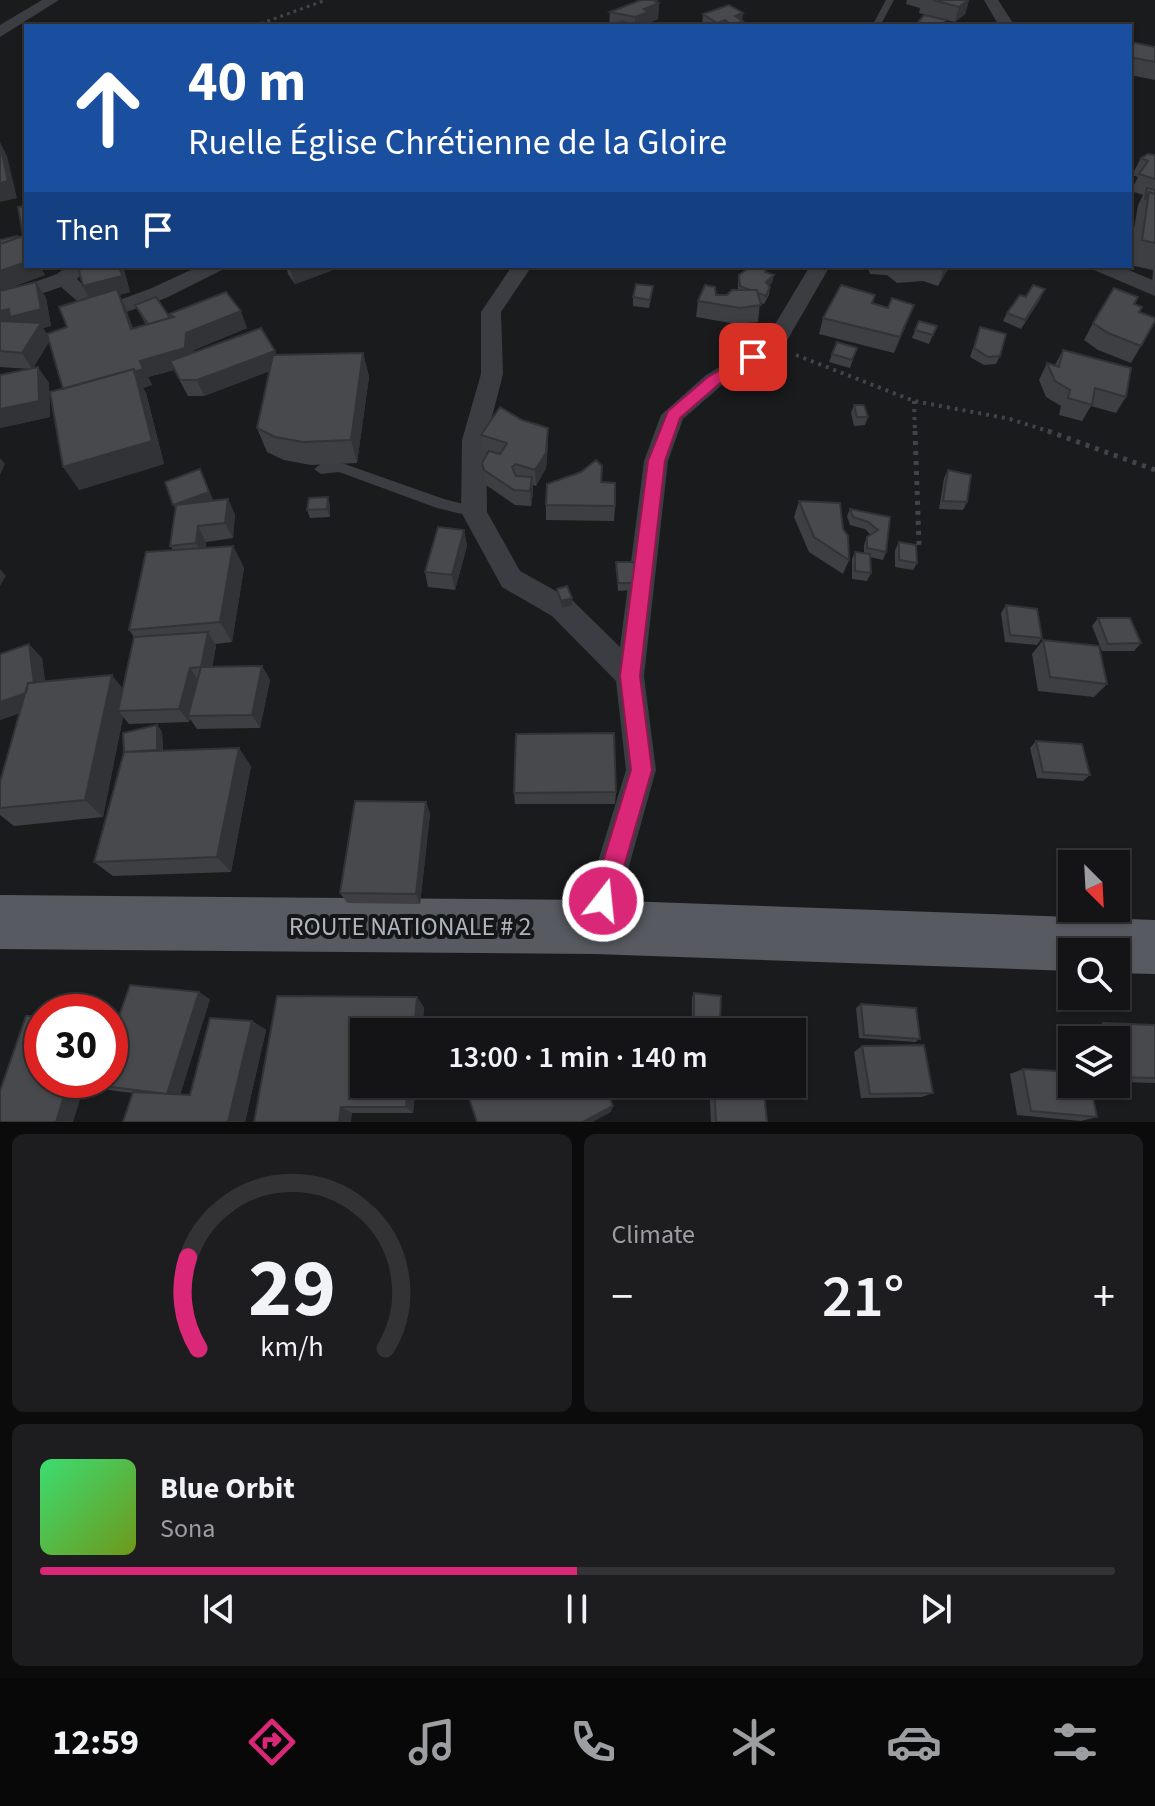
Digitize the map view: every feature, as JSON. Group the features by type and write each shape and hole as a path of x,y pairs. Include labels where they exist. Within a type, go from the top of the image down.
{"main road":[{"name":"ROUTE NATIONALE # 2","path":"0,922 595,927 1155,947"}],"street":[{"path":"0,32 52,0"},
{"path":"991,0 1006,24"},
{"path":"0,301 72,272 98,315 159,293 211,268"},
{"path":"521,268 491,312 492,374 474,440 474,512 511,579 562,608 630,676"},
{"path":"595,927 641,770 630,676 656,461 673,415 714,380 773,346 819,268"},
{"path":"1106,268 1155,289"}],"lane":[{"path":"877,24 890,0"},
{"path":"321,469 339,467 442,504 474,512"}],"path":[{"path":"260,24 326,0"},
{"path":"773,346 914,401 1010,419 1137,461 1155,470"},
{"path":"914,401 919,545"}],"building":[{"path":"641,0 659,3 635,17 610,12"},
{"path":"933,0 968,0 959,7"},
{"path":"729,5 743,13 735,16 743,21 717,23 703,14"},
{"path":"924,15 946,20 943,24 918,22"},
{"path":"1132,42 1155,47 1155,62 1132,57"},
{"path":"0,145 8,181 0,183"},
{"path":"1148,154 1155,155 1155,179 1139,174 1148,161 1141,158"},
{"path":"1147,188 1155,190 1155,194 1149,192 1145,200"},
{"path":"1149,192 1155,194 1155,243 1142,240"},
{"path":"24,206 23,236 18,207"},
{"path":"23,236 24,263 0,271 0,244"},
{"path":"17,238 0,244 0,240"},
{"path":"78,268 120,268 122,276 83,286"},
{"path":"748,268 767,268 765,272 774,275 766,282 770,287 766,296 740,286 739,275"},
{"path":"36,282 41,309 10,317 9,309 0,311 0,291"},
{"path":"636,284 653,286 650,300 633,297"},
{"path":"705,285 715,287 716,295 727,295 732,290 757,290 761,305 740,308 698,301"},
{"path":"841,285 875,295 872,303 888,308 892,298 914,305 900,337 823,318"},
{"path":"1033,285 1045,289 1025,320 1007,313 1020,295 1026,297"},
{"path":"1114,288 1138,297 1134,304 1142,307 1139,312 1155,318 1141,346 1108,333 1093,323"},
{"path":"117,289 131,329 174,317 169,314 226,292 241,311 186,333 185,348 140,361 143,369 63,389 47,334 67,327 59,307"},
{"path":"156,297 170,318 148,324 135,305"},
{"path":"0,321 41,323 22,353 0,351"},
{"path":"919,321 937,326 933,335 915,330"},
{"path":"980,327 1006,334 1000,356 988,357 974,348"},
{"path":"261,328 275,351 197,380 180,380 170,361"},
{"path":"837,342 857,348 852,360 832,354"},
{"path":"1063,350 1131,368 1126,397 1095,388 1092,405 1068,398 1070,390 1055,381 1047,363 1059,367"},
{"path":"363,353 351,440 303,442 275,437 257,428 273,355"},
{"path":"38,367 39,401 0,409 0,375"},
{"path":"134,369 152,441 63,467 50,392"},
{"path":"854,405 864,405 868,417 857,417"},
{"path":"500,407 522,420 548,428 546,453 535,470 516,464 512,467 516,476 532,477 530,491 514,490 484,470 482,463 489,451 500,454 507,443 481,435"},
{"path":"596,460 602,466 601,482 615,483 615,506 546,505 547,484 581,472"},
{"path":"200,469 209,492 173,505 165,482"},
{"path":"948,470 971,475 967,502 943,501"},
{"path":"328,497 327,509 307,510 309,498"},
{"path":"228,499 225,523 198,526 196,543 170,546 176,505"},
{"path":"799,501 840,503 843,529 848,536 849,560 814,537"},
{"path":"850,509 890,517 886,552 867,548 867,537 878,530 868,522 853,517"},
{"path":"438,527 464,530 452,575 425,572"},
{"path":"899,542 916,545 917,563 899,560"},
{"path":"233,546 220,622 129,630 146,552"},
{"path":"855,552 870,554 871,573 855,571"},
{"path":"616,562 634,562 636,583 618,583"},
{"path":"567,586 572,598 561,601 557,589"},
{"path":"1006,605 1037,609 1042,638 1010,635"},
{"path":"1098,618 1130,618 1141,643 1108,644"},
{"path":"208,632 201,667 190,668 179,709 118,711 134,637"},
{"path":"1043,640 1099,646 1107,684 1050,677"},
{"path":"29,644 34,683 28,683 26,693 0,702 0,654"},
{"path":"262,666 252,715 188,716 201,667"},
{"path":"112,675 85,800 0,808 0,782 28,683"},
{"path":"157,725 157,750 124,754 123,733"},
{"path":"614,733 616,792 514,793 516,734"},
{"path":"1036,741 1082,744 1090,775 1043,772"},
{"path":"239,748 217,857 94,862 124,752"},
{"path":"355,801 426,802 416,894 340,893"},
{"path":"130,985 199,992 167,1094 128,1089 127,994"},
{"path":"694,993 721,996 720,1018 694,1018"},
{"path":"277,996 417,997 415,1018 350,1018 350,1098 407,1098 406,1107 341,1107 339,1122 254,1122"},
{"path":"861,1004 916,1008 920,1039 864,1035"},
{"path":"210,1018 252,1021 228,1122 123,1122 133,1092 190,1095"},
{"path":"24,1022 24,1098 63,1098 56,1122 0,1122 0,1091"},
{"path":"1103,1023 1155,1025 1155,1078 1130,1077 1130,1026 1104,1026"},
{"path":"924,1045 933,1093 870,1094 862,1046"},
{"path":"1023,1069 1058,1071 1058,1098 1093,1098 1097,1117 1031,1111"},
{"path":"469,1098 609,1098 613,1106 583,1122 477,1122"},
{"path":"715,1098 764,1098 767,1122 716,1122"}],"route":[{"path":"603,901 641,770 630,676 656,461 673,415 714,380 753,357"}]}
